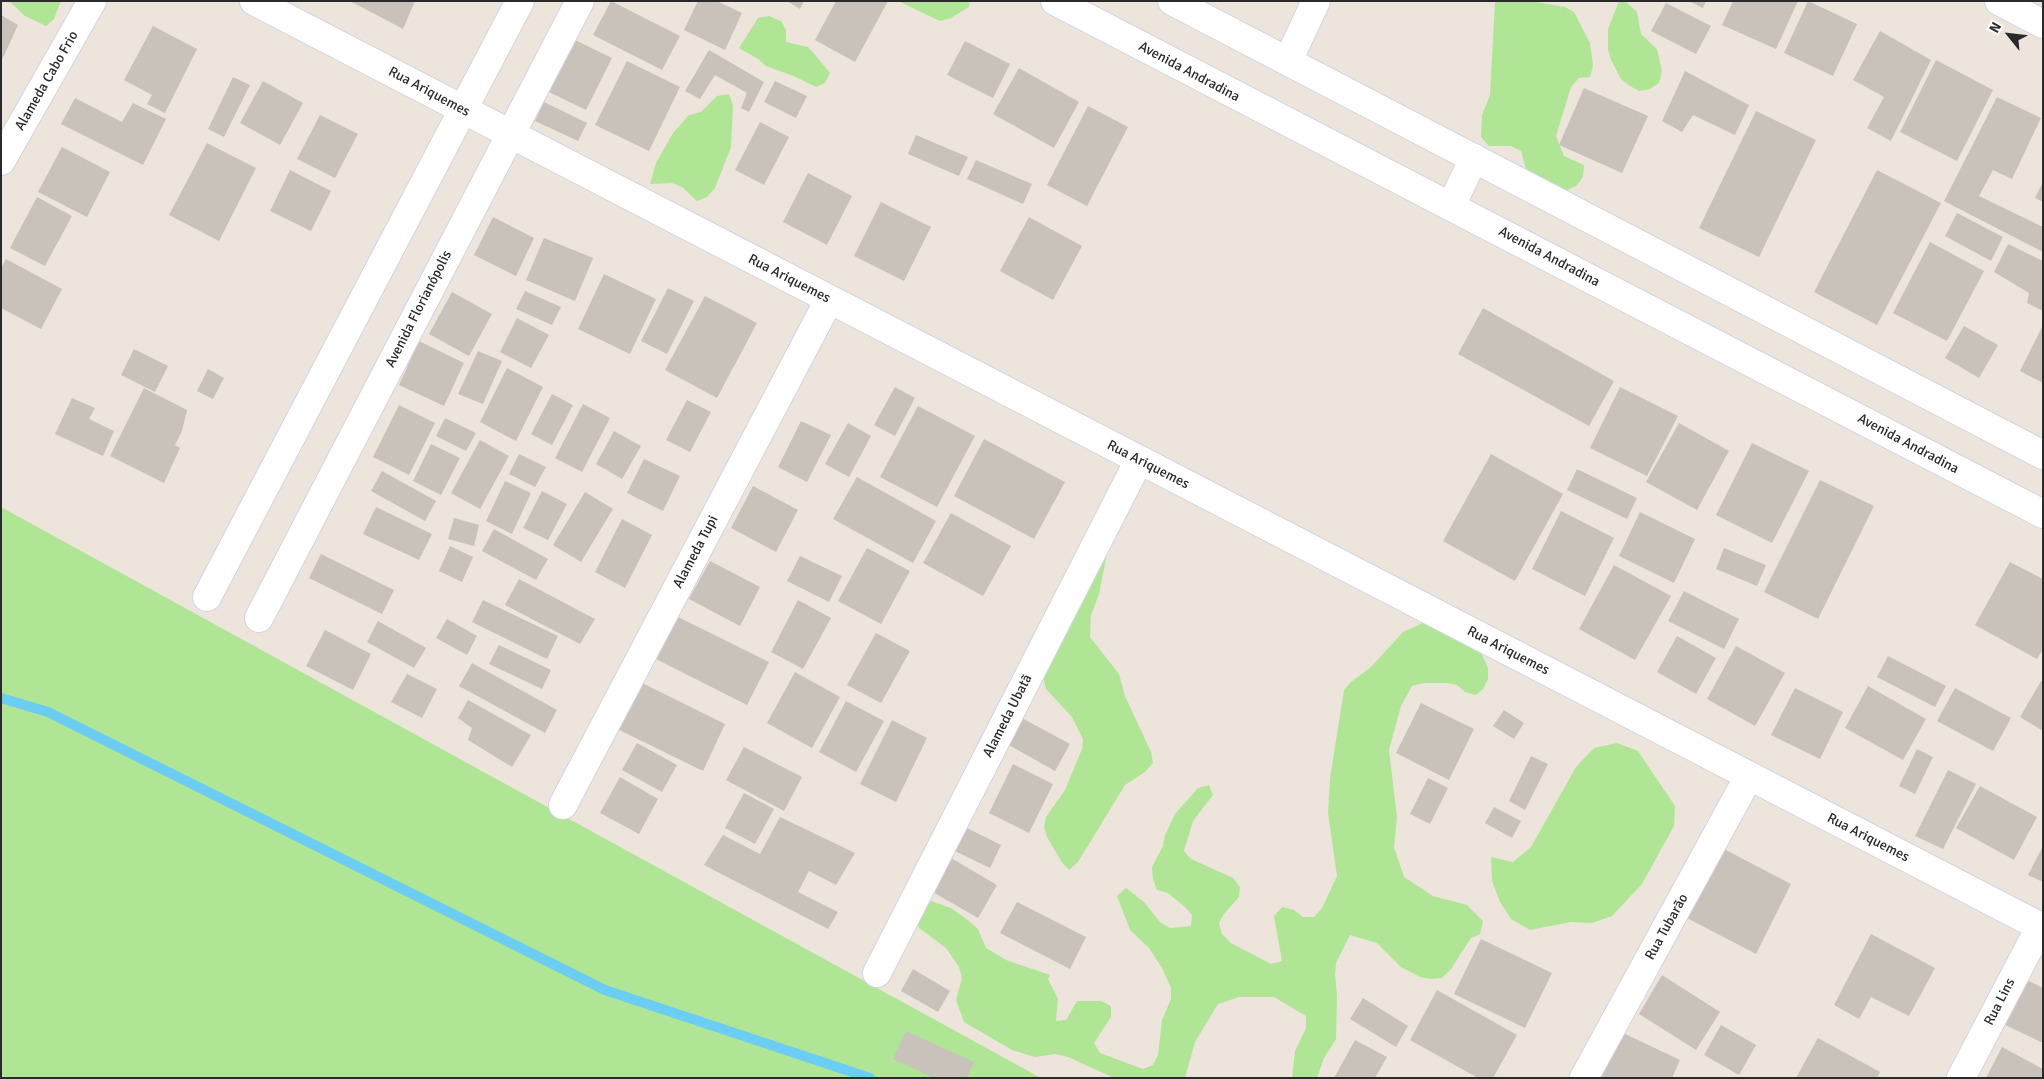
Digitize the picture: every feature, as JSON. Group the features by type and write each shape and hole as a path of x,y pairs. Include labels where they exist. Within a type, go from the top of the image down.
{"street":[{"name":"Alameda Cabo Frio","path":"1,161 92,1"},
{"name":"Rua Ariquemes","path":"254,1 2041,927"},
{"path":"207,597 520,1"},
{"name":"Avenida Florianópolis","path":"259,618 509,134 580,1"},
{"name":"Avenida Andradina","path":"1055,1 1255,107 1451,206 2043,514"},
{"path":"1172,1 2043,455"},
{"path":"1288,61 1316,1"},
{"path":"1999,1 2043,24"},
{"path":"1451,206 1474,158"},
{"name":"Alameda Tupi","path":"563,805 829,300"},
{"name":"Alameda Ubatã","path":"878,973 1139,460"},
{"name":"Rua Tubarão","path":"1584,1078 1749,776"},
{"name":"Rua Lins","path":"1961,1078 2041,927"}],"green space":[{"path":"9,1 61,1 54,19 46,26 25,16"},
{"path":"898,1 970,1 969,7 951,18 940,21"},
{"path":"1495,1 1530,1 1565,7 1574,12 1590,43 1593,66 1590,77 1579,78 1571,87 1556,136 1564,156 1584,165 1583,177 1576,186 1565,191 1527,172 1521,151 1511,146 1489,146 1481,137 1482,115 1490,95"},
{"path":"1619,1 1625,1 1637,12 1641,34 1657,49 1662,71 1659,83 1650,89 1639,91 1630,86 1621,79 1611,60 1608,50 1608,29"},
{"path":"769,16 781,21 786,30 786,42 808,47 816,56 830,73 825,83 816,87 766,66 739,48 758,18"},
{"path":"729,94 733,105 731,147 715,188 707,197 697,201 682,187 672,183 650,184 656,163 673,133 689,115 701,112 717,96"},
{"path":"1,507 1041,1078 1,1078"},
{"path":"1109,544 1099,594 1091,615 1090,637 1119,674 1125,696 1151,752 1153,763 1145,772 1125,785 1078,862 1069,870 1061,861 1047,837 1044,827 1046,817 1065,790 1082,749 1083,739 1072,717 1046,689 1043,677"},
{"path":"1425,622 1479,648 1488,668 1488,679 1483,689 1476,695 1465,692 1457,685 1447,683 1424,683 1412,686 1401,706 1389,750 1397,817 1394,847 1404,877 1433,896 1467,905 1483,921 1480,934 1471,938 1451,969 1442,978 1420,977 1401,967 1377,943 1350,935 1336,963 1336,1039 1324,1058 1317,1078 1292,1078 1295,1051 1306,1028 1306,1016 1274,997 1239,997 1218,1004 1195,1042 1185,1078 1114,1078 1068,1057 1056,1054 1035,1057 1012,1050 964,1022 956,1000 962,978 959,967 946,948 919,928 916,917 928,900 951,908 969,921 978,929 986,948 1006,960 1050,975 1048,979 1058,999 1056,1021 1066,1020 1077,1001 1101,1001 1111,1006 1111,1017 1094,1043 1100,1053 1143,1069 1153,1065 1158,1055 1162,1020 1171,999 1171,988 1162,968 1149,948 1130,930 1117,896 1126,888 1144,902 1160,922 1170,928 1191,926 1192,915 1185,907 1168,893 1157,890 1153,879 1152,867 1163,846 1165,835 1175,814 1198,788 1209,785 1213,795 1193,821 1184,851 1191,859 1233,878 1240,887 1239,897 1224,914 1219,923 1222,934 1231,943 1271,964 1282,961 1274,916 1282,907 1294,910 1303,917 1314,917 1322,908 1337,876 1328,813 1330,778 1344,690 1351,682 1371,667 1403,632"},
{"path":"1617,743 1638,751 1675,806 1674,826 1642,884 1612,916 1592,923 1571,922 1530,930 1511,919 1500,902 1492,881 1491,857 1513,862 1531,847 1576,767 1594,748"}],"building":[{"path":"350,1 415,1 403,29"},
{"path":"611,1 680,36 662,70 593,35"},
{"path":"698,1 717,1 742,13 725,50 684,30"},
{"path":"787,1 804,1 800,9"},
{"path":"836,1 888,1 855,62 815,40"},
{"path":"1689,1 1706,1 1703,8"},
{"path":"1733,1 1798,1 1776,49 1722,25"},
{"path":"1808,1 1857,24 1833,76 1784,53"},
{"path":"1666,3 1711,26 1696,54 1651,31"},
{"path":"1,15 18,25 1,62"},
{"path":"153,26 197,49 165,113 147,104 152,95 124,80"},
{"path":"1880,31 1931,60 1891,141 1867,128 1884,97 1853,80"},
{"path":"575,40 612,58 586,110 549,92"},
{"path":"965,41 1010,64 993,98 947,75"},
{"path":"709,50 764,82 749,112 741,108 747,93 715,75 700,99 685,91"},
{"path":"1936,60 1993,90 1957,161 1900,132"},
{"path":"627,61 680,87 649,151 595,125"},
{"path":"1019,68 1079,102 1054,148 993,114"},
{"path":"1685,71 1749,105 1735,135 1693,115 1682,132 1662,121"},
{"path":"233,77 250,85 224,137 208,129"},
{"path":"263,81 303,103 280,145 240,123"},
{"path":"775,81 807,96 796,118 764,102"},
{"path":"1584,88 1648,116 1622,173 1559,145"},
{"path":"1997,97 2041,118 2012,179 1993,170 1979,196 2043,227 2043,252 1944,201"},
{"path":"75,98 122,122 133,103 166,119 143,165 61,124"},
{"path":"544,102 587,123 578,141 535,121"},
{"path":"1088,106 1128,127 1087,206 1047,185"},
{"path":"1756,111 1816,140 1759,257 1699,228"},
{"path":"320,115 358,134 335,178 297,159"},
{"path":"760,122 789,137 764,185 735,170"},
{"path":"916,135 968,157 959,176 908,154"},
{"path":"207,143 256,168 219,241 169,215"},
{"path":"62,147 110,172 87,217 38,192"},
{"path":"976,160 1032,184 1023,204 967,179"},
{"path":"290,170 331,191 311,231 270,211"},
{"path":"1877,170 1941,203 1877,325 1814,292"},
{"path":"808,173 852,196 827,245 783,222"},
{"path":"2043,182 2043,202 2035,198"},
{"path":"37,197 72,216 45,266 10,248"},
{"path":"881,202 931,227 904,281 854,256"},
{"path":"1957,213 2003,237 1991,261 1945,236"},
{"path":"493,217 534,238 516,276 474,255"},
{"path":"1029,217 1082,246 1053,300 1000,271"},
{"path":"544,238 593,258 575,301 526,280"},
{"path":"1930,242 1984,271 1947,341 1893,313"},
{"path":"2008,244 2043,261 2043,311 2027,303 2029,293 1994,272"},
{"path":"6,259 62,289 41,329 1,308 1,268"},
{"path":"604,274 656,299 630,354 578,329"},
{"path":"668,288 694,301 667,354 641,341"},
{"path":"525,291 561,307 552,325 516,309"},
{"path":"452,292 492,314 469,356 429,334"},
{"path":"705,296 757,323 717,398 665,370"},
{"path":"1483,308 1614,381 1589,426 1458,354"},
{"path":"517,318 549,335 531,368 500,352"},
{"path":"2043,325 2043,383 2020,371"},
{"path":"1964,326 1998,345 1979,378 1945,358"},
{"path":"419,341 464,363 444,406 399,385"},
{"path":"134,349 168,366 155,392 121,375"},
{"path":"478,351 502,361 483,404 458,394"},
{"path":"507,368 543,387 516,441 480,422"},
{"path":"208,369 224,378 213,399 197,391"},
{"path":"895,387 915,398 895,436 874,425"},
{"path":"1620,387 1678,416 1647,476 1590,448"},
{"path":"144,388 187,410 182,431 175,445 180,448 164,483 110,456"},
{"path":"552,394 573,405 552,445 531,434"},
{"path":"72,398 95,408 89,419 114,431 103,456 55,434"},
{"path":"687,400 711,412 690,452 666,440"},
{"path":"583,404 610,418 582,472 555,458"},
{"path":"399,405 435,423 409,475 373,457"},
{"path":"918,406 975,436 937,507 880,477"},
{"path":"445,418 476,433 466,451 436,436"},
{"path":"801,421 831,435 807,482 778,467"},
{"path":"848,423 871,436 849,477 825,464"},
{"path":"1679,423 1729,451 1697,510 1646,482"},
{"path":"614,431 641,446 622,479 596,464"},
{"path":"984,439 1065,482 1034,539 954,496"},
{"path":"480,440 509,456 480,509 451,493"},
{"path":"1752,443 1809,471 1772,543 1716,515"},
{"path":"431,444 460,458 441,495 413,481"},
{"path":"519,454 546,467 535,487 509,474"},
{"path":"1491,454 1563,494 1515,581 1443,541"},
{"path":"644,459 680,476 663,511 627,493"},
{"path":"1577,469 1637,498 1627,519 1567,490"},
{"path":"382,471 436,501 425,521 371,491"},
{"path":"857,477 936,521 913,563 833,519"},
{"path":"1820,480 1874,506 1818,619 1764,592"},
{"path":"505,481 531,493 512,534 486,521"},
{"path":"753,486 798,510 776,552 731,528"},
{"path":"542,491 567,504 548,540 523,528"},
{"path":"585,492 613,509 581,562 553,545"},
{"path":"376,507 432,534 419,560 363,534"},
{"path":"1561,511 1614,538 1585,596 1532,569"},
{"path":"1640,512 1695,539 1674,583 1619,556"},
{"path":"951,513 1011,546 983,596 923,563"},
{"path":"454,518 479,525 474,546 448,539"},
{"path":"622,519 652,535 625,588 595,572"},
{"path":"494,529 548,559 536,580 482,551"},
{"path":"450,546 473,557 462,582 439,571"},
{"path":"867,548 910,571 881,624 838,601"},
{"path":"1724,548 1766,565 1757,586 1716,569"},
{"path":"321,554 394,590 382,614 309,578"},
{"path":"800,556 842,576 829,602 787,581"},
{"path":"710,561 760,587 740,626 689,599"},
{"path":"2010,562 2043,579 2043,649 2037,659 1975,625"},
{"path":"1614,565 1671,596 1635,660 1579,629"},
{"path":"519,579 595,619 580,644 505,605"},
{"path":"1684,591 1739,619 1724,649 1668,621"},
{"path":"483,600 558,636 547,659 472,622"},
{"path":"798,600 831,618 803,669 771,652"},
{"path":"674,615 769,662 747,705 652,657"},
{"path":"447,619 477,636 467,655 436,638"},
{"path":"378,621 426,648 414,668 367,642"},
{"path":"325,630 371,654 353,690 306,666"},
{"path":"876,633 910,651 881,703 847,685"},
{"path":"1677,636 1716,658 1696,694 1657,672"},
{"path":"499,645 551,670 542,689 489,664"},
{"path":"1736,646 1785,673 1755,726 1707,699"},
{"path":"1888,656 1946,686 1935,707 1877,677"},
{"path":"472,663 557,710 545,733 459,686"},
{"path":"795,672 840,697 812,748 767,723"},
{"path":"407,674 437,689 422,718 391,702"},
{"path":"634,679 725,724 703,771 611,726"},
{"path":"2041,681 2043,682 2043,731 2020,717"},
{"path":"1868,686 1926,719 1903,760 1845,728"},
{"path":"1795,688 1843,712 1820,759 1771,735"},
{"path":"1955,688 2011,718 1993,751 1937,721"},
{"path":"468,700 531,735 512,767 468,740 472,728 458,718"},
{"path":"846,701 884,721 856,772 819,752"},
{"path":"1421,703 1474,729 1449,780 1396,753"},
{"path":"1504,710 1524,723 1514,739 1493,726"},
{"path":"1022,718 1070,744 1055,771 1007,744"},
{"path":"892,720 927,738 896,802 860,784"},
{"path":"637,743 677,765 662,792 622,770"},
{"path":"744,747 802,777 784,811 726,780"},
{"path":"1917,749 1933,757 1915,794 1899,786"},
{"path":"1531,756 1548,764 1525,810 1509,801"},
{"path":"1013,764 1053,784 1029,833 989,813"},
{"path":"1948,770 1976,784 1943,849 1915,836"},
{"path":"620,777 658,799 639,834 600,813"},
{"path":"1428,778 1448,788 1430,824 1410,814"},
{"path":"1980,786 2037,817 2014,860 1956,828"},
{"path":"744,793 774,809 755,844 725,828"},
{"path":"1494,807 1521,821 1512,838 1485,823"},
{"path":"780,817 855,853 836,885 809,871 798,892 838,912 828,929 704,865 723,835 760,854"},
{"path":"967,828 1001,845 990,868 955,851"},
{"path":"2043,846 2043,882 2028,875"},
{"path":"1722,848 1791,884 1756,954 1687,918"},
{"path":"951,858 997,885 978,918 931,891"},
{"path":"1017,902 1086,937 1070,969 1000,933"},
{"path":"1871,934 1935,968 1909,1016 1871,997 1859,1019 1834,1005"},
{"path":"1481,939 1552,973 1525,1028 1454,994"},
{"path":"913,969 950,991 938,1012 901,991"},
{"path":"1662,975 1720,1012 1696,1050 1639,1014"},
{"path":"2023,978 2043,988 2043,1043 2001,1023"},
{"path":"1437,990 1517,1035 1493,1078 1478,1078 1410,1040"},
{"path":"1363,998 1408,1026 1396,1047 1350,1019"},
{"path":"1721,1025 1756,1045 1739,1075 1704,1055"},
{"path":"906,1031 974,1062 967,1078 934,1078 893,1059"},
{"path":"1619,1031 1680,1060 1672,1078 1595,1078"},
{"path":"1818,1038 1880,1072 1877,1078 1796,1078"},
{"path":"1355,1040 1387,1057 1375,1078 1334,1078"},
{"path":"2002,1047 2043,1069 2043,1078 1986,1078"}],"waterway":[{"path":"1,698 48,712 605,990 870,1078"}]}
